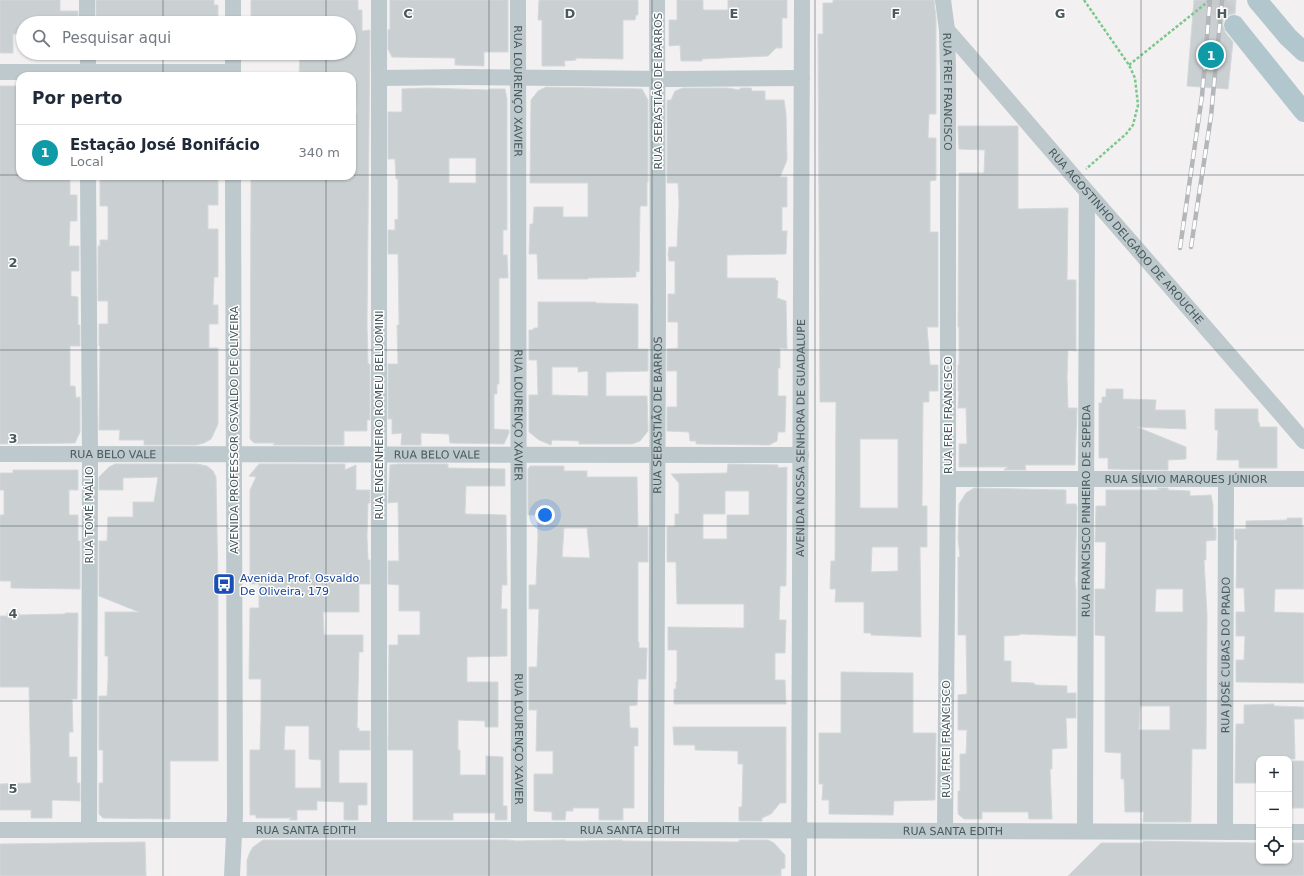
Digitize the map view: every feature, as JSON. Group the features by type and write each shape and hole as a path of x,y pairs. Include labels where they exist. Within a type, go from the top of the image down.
{"main road":[{"path":"1257,0 1296,36 1304,52"},
{"path":"1234,25 1304,112"}],"street":[{"path":"87,0 88,16"},
{"path":"233,0 233,16"},
{"name":"RUA ENGENHEIRO ROMEU BELUOMINI","path":"379,830 378,454 380,0"},
{"name":"RUA LOURENÇO XAVIER","path":"518,0 519,830"},
{"name":"RUA SEBASTIÃO DE BARROS","path":"656,830 658,455 657,0"},
{"name":"AVENIDA NOSSA SENHORA DE GUADALUPE","path":"799,876 802,0"},
{"name":"RUA FREI FRANCISCO","path":"943,0 947,30 948,479 945,831"},
{"name":"RUA AGOSTINHO DELGADO DE AROUCHE","path":"947,30 1193,312 1304,442"},
{"path":"88,60 88,72"},
{"path":"233,60 233,72"},
{"path":"0,72 16,72"},
{"path":"380,78 802,78"},
{"name":"RUA TOMÉ MÁLIO","path":"88,180 90,454 89,830"},
{"name":"AVENIDA PROFESSOR OSVALDO DE OLIVEIRA","path":"232,876 233,830 235,814 233,180"},
{"name":"RUA FRANCISCO PINHEIRO DE SEPEDA","path":"1085,831 1088,192"},
{"name":"RUA BELO VALE","path":"0,454 801,455"},
{"name":"RUA SÍLVIO MARQUES JÚNIOR","path":"948,479 1304,479"},
{"name":"RUA JOSÉ CUBAS DO PRADO","path":"1225,832 1226,479"},
{"name":"RUA SANTA EDITH","path":"0,830 1256,832"},
{"path":"1292,832 1304,832"}],"path":[{"path":"1076,178 1126,134 1133,125 1138,105 1134,78 1129,65 1084,0"},
{"path":"1129,65 1210,0"}],"building":[{"path":"0,0 60,0 60,11 78,11 78,16 16,16 16,34 13,34 13,53 0,53"},
{"path":"96,0 214,0 214,5 218,5 218,16 96,16"},
{"path":"251,0 358,0 358,10 362,10 362,31 370,30 367,324 368,364 370,364 370,420 367,420 367,431 344,431 344,445 273,445 275,443 254,443 250,439 251,180 356,180 356,72 299,72 300,60 356,60 356,16 251,16"},
{"path":"390,0 508,0 508,52 484,52 484,66 455,65 455,58 392,57 388,49"},
{"path":"539,0 638,0 638,15 636,15 635,20 623,20 623,59 576,58 576,60 564,61 565,66 542,66 542,20 538,20"},
{"path":"677,0 703,0 704,10 728,10 728,0 787,0 787,18 782,18 782,48 776,48 768,56 702,59 702,61 681,61 680,45 669,46 669,20 677,20"},
{"path":"833,0 934,0 936,18 936,114 929,114 928,138 936,138 936,180 930,181 930,232 938,232 938,327 927,327 930,365 938,365 938,391 929,391 929,402 923,402 922,506 927,506 927,547 920,547 921,637 871,635 871,633 864,633 864,602 835,602 836,589 830,589 831,561 835,561 836,402 820,402 818,34 823,34 823,3 833,3","holes":["860,439 898,439 898,508 860,508","872,547 898,547 898,571 871,572"]},
{"path":"1194,0 1236,0 1235,14 1227,16 1223,20 1225,32 1233,42 1228,89 1187,86"},
{"path":"0,86 16,86 16,180 70,180 70,195 77,195 77,221 70,221 69,246 79,246 79,271 71,271 71,296 78,297 80,346 70,346 70,386 75,386 76,398 80,397 80,432 75,443 0,444"},
{"path":"546,87 642,89 648,100 647,206 640,206 639,272 636,271 636,277 538,279 537,254 529,254 530,224 533,224 534,207 563,207 563,217 588,217 588,183 530,183 531,100 538,91"},
{"path":"683,88 727,88 740,90 740,88 751,88 752,91 765,91 765,100 784,100 786,114 787,160 780,177 787,177 787,207 782,207 782,231 787,231 786,254 727,255 727,278 776,278 775,280 778,281 777,298 786,301 787,349 780,348 780,368 778,368 778,396 786,396 785,432 778,432 777,441 769,445 696,444 696,441 690,441 689,432 667,431 667,407 677,407 677,371 667,371 667,349 678,348 678,322 668,322 668,294 675,294 675,261 669,261 668,254 669,247 677,247 679,203 678,183 667,183 667,100 671,100 675,91"},
{"path":"402,89 505,89 507,99 507,230 503,230 503,255 507,255 508,278 499,278 499,384 497,384 497,394 494,394 494,429 509,430 504,444 450,443 449,434 421,433 421,445 401,445 402,433 392,434 392,419 388,419 388,364 398,364 398,254 388,254 388,230 395,230 395,219 398,220 398,179 396,179 395,159 388,159 388,112 402,112","holes":["449,158 476,158 476,183 449,183"]},
{"path":"958,126 1018,126 1018,209 1068,208 1067,280 1076,280 1076,351 1068,350 1067,377 1068,408 1077,408 1075,465 1025,465 1026,470 1004,470 1008,467 959,467 959,444 967,444 966,408 958,408 959,173 984,173 985,150 959,149"},
{"path":"100,180 218,180 218,205 208,205 208,229 218,229 218,277 214,277 213,305 218,305 218,324 209,324 209,348 218,348 218,424 211,439 204,443 196,445 144,445 144,440 119,440 120,430 99,430 99,324 108,324 108,301 98,301 98,246 100,246 100,240 108,240 108,206 100,206"},
{"path":"538,302 638,304 638,349 648,349 648,371 606,372 606,396 647,396 648,431 640,441 632,444 579,444 579,441 552,440 551,445 539,440 529,432 529,395 538,395 537,360 529,360 529,330 538,328","holes":["552,367 578,367 578,372 588,371 588,396 552,395"]},
{"path":"1106,389 1123,389 1123,399 1156,400 1155,410 1185,410 1186,429 1137,427 1186,447 1186,459 1168,460 1168,470 1108,469 1108,458 1099,458 1099,403 1102,403 1102,397 1106,397"},
{"path":"1215,409 1258,409 1258,422 1260,427 1277,427 1277,468 1239,468 1239,460 1217,460 1218,430 1215,430"},
{"path":"115,464 197,464 207,466 213,471 216,477 218,581 218,761 170,761 170,819 103,818 99,814 99,783 103,783 103,750 99,750 99,696 107,696 108,680 108,656 105,656 105,612 139,612 99,596 99,541 107,541 108,517 133,517 133,502 154,502 158,477 123,478 123,490 99,490 99,477 109,467"},
{"path":"259,464 345,464 345,470 356,465 356,490 370,490 367,537 368,560 370,560 370,584 359,584 359,612 323,612 324,635 363,635 363,652 359,652 357,728 359,728 359,731 370,731 370,750 339,750 339,783 367,783 367,805 358,805 358,820 344,820 344,802 317,801 317,810 297,810 297,820 289,820 292,818 256,818 256,815 250,815 250,750 260,750 261,679 249,679 250,608 259,608 259,584 250,584 250,490 256,477 249,476","holes":["285,726 309,726 309,759 321,760 321,788 295,788 295,750 284,750"]},
{"path":"448,464 448,468 505,469 505,486 466,486 465,514 506,515 507,585 502,585 501,609 507,609 507,656 467,657 467,682 498,682 498,727 485,727 485,721 458,720 458,750 460,750 460,775 486,775 486,756 503,757 503,806 507,806 507,820 495,820 495,813 453,813 453,820 413,820 413,750 388,750 389,645 398,645 398,635 420,635 420,611 399,611 399,585 388,584 388,561 399,561 398,502 388,503 390,465"},
{"path":"728,464 778,465 778,468 787,467 786,586 780,586 779,620 786,620 785,653 775,653 775,680 785,680 786,704 674,704 674,689 676,689 677,682 677,650 668,650 668,627 744,628 744,604 677,604 676,562 667,562 667,527 675,526 675,514 679,514 679,483 671,474 727,473","holes":["725,491 749,491 749,515 727,515 727,539 703,539 703,514 725,514"]},
{"path":"530,466 564,466 564,471 587,471 587,477 637,477 638,527 648,527 648,562 638,562 638,642 639,648 647,648 646,679 638,679 637,705 629,706 630,728 638,728 638,746 634,746 634,808 623,808 623,820 599,820 599,808 573,808 573,811 566,811 565,820 552,820 552,812 534,811 534,774 553,774 553,751 536,751 537,710 529,710 529,667 537,667 539,609 529,609 529,585 536,585 538,536 537,515 528,515 528,469","holes":["564,528 587,528 590,558 562,557"]},
{"path":"13,470 78,470 78,490 69,490 69,515 78,515 78,541 80,541 80,589 11,588 11,581 0,581 0,515 4,515 4,490 0,490 0,473 13,473"},
{"path":"974,488 1066,490 1066,504 1076,504 1077,507 1075,581 1076,636 1020,634 1004,636 1004,661 1011,661 1011,682 1034,683 1035,685 1067,686 1067,693 1076,693 1076,718 1066,718 1067,748 1052,749 1052,769 1050,769 1052,819 1029,819 1028,812 982,812 982,819 964,819 958,814 958,791 960,791 960,754 966,754 967,730 958,730 958,695 967,694 966,635 958,635 958,557 960,557 958,539 959,504 966,493"},
{"path":"1157,488 1190,491 1190,496 1211,495 1213,505 1213,528 1216,528 1216,540 1206,541 1206,560 1204,560 1207,615 1206,749 1192,749 1191,822 1143,822 1144,812 1125,812 1124,779 1121,779 1121,753 1105,752 1105,636 1095,635 1095,589 1105,589 1106,542 1095,542 1096,506 1106,506 1106,490 1161,490","holes":["1156,589 1183,589 1183,612 1155,612","1140,706 1170,706 1170,730 1139,730"]},
{"path":"1287,518 1302,518 1302,527 1304,527 1304,589 1275,589 1274,612 1304,613 1304,683 1236,682 1236,660 1244,660 1245,636 1236,636 1236,612 1245,612 1244,588 1236,588 1237,540 1235,540 1235,529 1246,529 1246,521 1287,520"},
{"path":"7,613 19,613 19,615 78,613 77,699 72,699 73,732 69,732 69,757 77,757 77,783 80,783 80,801 52,800 52,818 31,818 31,810 0,810 0,784 31,783 29,687 0,687 0,616 7,616"},
{"path":"841,672 913,673 913,733 936,733 935,800 894,801 893,815 829,814 829,800 822,800 823,784 819,784 819,733 841,733"},
{"path":"1274,704 1274,706 1304,707 1304,719 1294,719 1295,759 1292,759 1292,756 1256,756 1256,783 1235,783 1236,724 1244,724 1244,705"},
{"path":"673,727 786,727 786,803 780,803 771,814 762,818 762,821 739,821 739,807 742,807 743,764 738,764 738,751 695,750 695,745 674,745"},
{"path":"1292,761 1304,761 1304,808 1292,808"},
{"path":"263,840 622,840 739,842 739,840 768,840 774,843 785,855 785,868 781,869 781,876 247,876 247,860 250,852 253,847"},
{"path":"1143,841 1256,843 1256,864 1292,864 1292,843 1304,843 1304,876 1068,876 1101,843 1143,843"},
{"path":"145,842 146,876 0,876 0,844"}],"tunnel":[{"path":"1213,0 1234,25"}],"railway":[{"path":"1180,248 1202,96 1210,0"},
{"path":"1191,247 1211,116 1222,0"}],"place":[{"name":"Estação José Bonifácio","path":"1211,55"},
{"name":"Avenida Prof. Osvaldo De Oliveira, 179","path":"224,584"}]}
